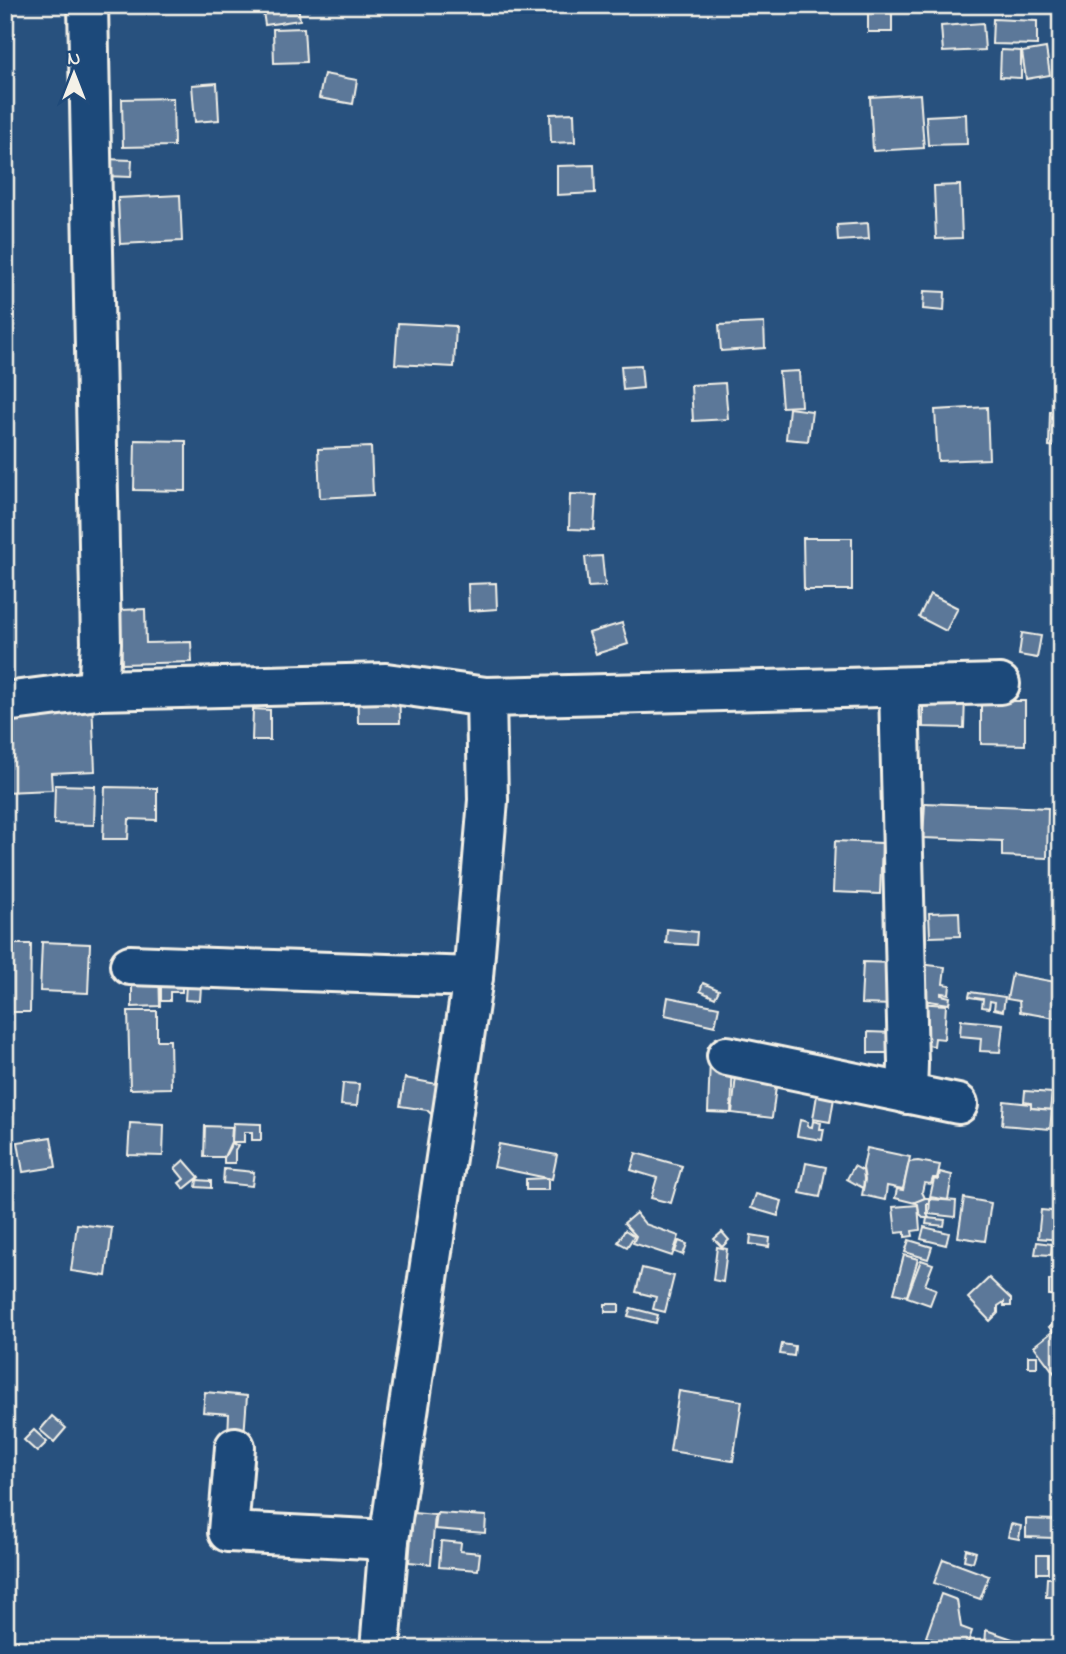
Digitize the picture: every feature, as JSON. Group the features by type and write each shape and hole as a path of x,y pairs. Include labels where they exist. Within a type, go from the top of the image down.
{"street":[{"path":"89,5 101,643 98,690"},
{"path":"5,702 98,690 386,683 486,697 1000,684"},
{"path":"899,687 908,1063 906,1094"},
{"path":"380,1649 389,1540 473,977 488,800 486,697"},
{"path":"131,965 473,977"},
{"path":"727,1056 958,1104"},
{"path":"235,1447 228,1532 389,1540"}],"building":[{"path":"262,5 298,5 300,20 265,25"},
{"path":"868,5 892,5 892,32 868,32"},
{"path":"993,19 1037,21 1037,45 992,44"},
{"path":"983,23 985,50 943,52 941,26"},
{"path":"304,28 306,62 274,63 273,29"},
{"path":"1046,48 1050,75 1026,79 1022,52"},
{"path":"1001,50 1021,51 1021,78 1000,77"},
{"path":"324,74 357,80 353,104 319,98"},
{"path":"217,83 219,120 195,122 192,85"},
{"path":"920,94 924,148 873,151 870,97"},
{"path":"173,98 174,146 123,147 122,99"},
{"path":"574,113 575,142 551,143 550,114"},
{"path":"966,114 967,144 928,145 926,116"},
{"path":"104,159 132,160 131,177 103,176"},
{"path":"594,165 595,193 557,195 557,166"},
{"path":"960,185 962,238 936,239 934,186"},
{"path":"180,195 182,241 120,244 118,198"},
{"path":"868,223 869,239 838,241 837,225"},
{"path":"924,291 945,292 944,311 923,309"},
{"path":"398,323 456,326 454,367 395,364"},
{"path":"764,323 765,348 721,351 719,325"},
{"path":"641,365 643,388 623,390 621,366"},
{"path":"799,371 801,406 782,407 779,372"},
{"path":"725,383 728,419 693,421 691,385"},
{"path":"987,407 989,459 938,461 935,410"},
{"path":"789,408 812,411 808,441 786,439"},
{"path":"1050,411 1061,411 1061,447 1049,446"},
{"path":"135,440 186,441 186,491 134,490"},
{"path":"371,447 373,495 320,498 318,449"},
{"path":"570,494 596,495 594,530 569,529"},
{"path":"803,538 852,538 852,590 804,590"},
{"path":"602,556 605,586 588,587 585,557"},
{"path":"496,583 497,609 469,611 468,584"},
{"path":"930,594 958,608 946,631 919,617"},
{"path":"145,609 146,643 191,642 192,662 122,664 120,610"},
{"path":"622,623 628,644 596,654 589,633"},
{"path":"1022,633 1041,636 1037,658 1019,655"},
{"path":"357,669 399,679 400,723 358,723"},
{"path":"923,695 965,696 964,728 923,727"},
{"path":"92,700 95,771 51,773 52,790 5,792 5,705"},
{"path":"981,701 1025,701 1025,745 981,744"},
{"path":"253,709 270,710 270,740 252,740"},
{"path":"55,785 95,786 94,825 54,824"},
{"path":"105,787 157,788 157,820 129,819 128,839 103,839"},
{"path":"925,803 1048,808 1047,858 1002,856 1002,841 923,838"},
{"path":"835,841 882,843 880,894 833,892"},
{"path":"959,912 960,936 930,937 929,913"},
{"path":"667,929 697,932 696,945 666,943"},
{"path":"42,942 90,944 88,993 40,991"},
{"path":"5,944 31,944 30,1012 5,1012"},
{"path":"863,962 893,963 894,1005 861,1004"},
{"path":"920,964 945,967 943,984 950,985 949,994 941,995 950,997 949,1004 916,999"},
{"path":"132,968 159,968 160,1006 132,1007"},
{"path":"187,970 202,972 200,1001 185,1000"},
{"path":"161,972 182,972 182,992 170,992 170,1001 161,1001"},
{"path":"1012,974 1061,983 1061,1019 1020,1012 1019,1001 1007,999"},
{"path":"703,983 719,990 715,998 700,991"},
{"path":"970,992 1005,997 1003,1011 994,1009 995,1002 990,1001 989,1008 982,1007 983,999 969,997"},
{"path":"668,997 719,1007 715,1026 665,1015"},
{"path":"918,1003 946,1005 944,1039 935,1038 934,1046 927,1045 927,1038 915,1037"},
{"path":"128,1011 157,1011 157,1040 170,1040 171,1088 130,1089"},
{"path":"961,1020 1003,1024 1000,1052 980,1051 981,1038 960,1036"},
{"path":"868,1032 893,1033 892,1053 868,1053"},
{"path":"710,1059 733,1060 731,1113 708,1112"},
{"path":"737,1066 778,1071 772,1118 732,1113"},
{"path":"405,1078 447,1086 438,1121 427,1110 400,1106"},
{"path":"343,1083 359,1084 357,1106 341,1105"},
{"path":"1025,1091 1052,1093 1050,1110 1031,1108 1031,1103 1024,1102"},
{"path":"817,1095 834,1098 830,1122 813,1119"},
{"path":"1004,1101 1052,1110 1050,1129 1002,1125"},
{"path":"800,1120 808,1122 807,1126 812,1127 813,1121 821,1123 820,1129 824,1129 822,1140 797,1136"},
{"path":"130,1123 164,1125 163,1156 128,1155"},
{"path":"233,1123 261,1124 261,1140 252,1140 252,1132 244,1132 244,1142 232,1142"},
{"path":"205,1126 232,1127 231,1142 224,1157 204,1157"},
{"path":"51,1137 56,1167 23,1172 18,1142"},
{"path":"232,1143 238,1146 235,1163 224,1163 224,1158"},
{"path":"499,1144 557,1155 552,1179 494,1167"},
{"path":"867,1148 910,1157 903,1189 887,1186 885,1200 862,1195"},
{"path":"636,1153 682,1166 671,1203 651,1198 657,1178 631,1170"},
{"path":"184,1160 199,1177 184,1189 179,1183 184,1179 175,1168"},
{"path":"909,1162 940,1165 937,1178 933,1178 931,1184 924,1183 922,1192 925,1198 915,1203 895,1198 897,1189 903,1190"},
{"path":"806,1163 826,1167 820,1197 800,1193"},
{"path":"854,1166 863,1171 863,1188 847,1179"},
{"path":"224,1169 254,1172 252,1186 223,1183"},
{"path":"940,1172 952,1175 948,1200 930,1197 934,1179 938,1180"},
{"path":"548,1178 548,1190 526,1190 526,1179"},
{"path":"197,1180 211,1181 211,1188 196,1187"},
{"path":"756,1194 782,1201 778,1216 751,1208"},
{"path":"929,1198 929,1218 924,1218 919,1213 918,1204 915,1202"},
{"path":"964,1198 991,1203 985,1241 958,1237"},
{"path":"930,1199 956,1201 955,1217 929,1214"},
{"path":"918,1205 920,1230 912,1231 913,1236 905,1237 905,1232 896,1233 893,1207"},
{"path":"1041,1210 1061,1212 1061,1240 1038,1238"},
{"path":"636,1213 645,1224 679,1236 672,1256 633,1243 636,1236 624,1223"},
{"path":"927,1218 945,1220 944,1226 926,1224"},
{"path":"77,1224 112,1228 106,1276 71,1271"},
{"path":"924,1227 949,1233 946,1245 921,1239"},
{"path":"625,1230 634,1236 627,1247 618,1242"},
{"path":"722,1232 729,1240 722,1247 714,1239"},
{"path":"751,1235 770,1238 769,1247 750,1244"},
{"path":"909,1240 932,1247 928,1259 905,1252"},
{"path":"679,1241 687,1244 683,1255 675,1252"},
{"path":"1037,1242 1052,1244 1051,1255 1035,1254"},
{"path":"717,1247 727,1249 723,1282 713,1280"},
{"path":"904,1255 918,1259 907,1296 894,1293"},
{"path":"921,1260 933,1264 925,1285 936,1289 930,1305 907,1297"},
{"path":"642,1268 674,1276 665,1312 653,1309 656,1297 636,1292"},
{"path":"989,1278 1011,1299 1011,1306 1004,1306 1004,1302 998,1306 998,1313 990,1321 968,1298"},
{"path":"1049,1280 1061,1280 1061,1295 1049,1295"},
{"path":"605,1304 619,1304 619,1312 605,1312"},
{"path":"631,1308 658,1315 656,1323 628,1316"},
{"path":"1061,1319 1061,1333 1057,1328 1052,1331 1049,1327"},
{"path":"1056,1329 1061,1335 1061,1369 1055,1374 1034,1346"},
{"path":"782,1344 795,1346 794,1356 780,1354"},
{"path":"1028,1356 1037,1356 1037,1367 1028,1367"},
{"path":"679,1391 742,1401 733,1461 670,1451"},
{"path":"205,1392 247,1396 244,1437 228,1436 229,1414 203,1412"},
{"path":"52,1416 66,1428 54,1442 40,1430"},
{"path":"34,1430 47,1442 37,1452 24,1440"},
{"path":"413,1513 435,1515 431,1564 409,1562"},
{"path":"437,1513 486,1516 485,1533 435,1529"},
{"path":"1026,1519 1055,1520 1054,1538 1026,1537"},
{"path":"1011,1524 1021,1526 1019,1539 1008,1537"},
{"path":"441,1541 461,1543 460,1551 480,1553 478,1570 439,1567"},
{"path":"966,1549 976,1552 973,1562 964,1560"},
{"path":"1037,1555 1048,1555 1048,1573 1037,1573"},
{"path":"943,1559 989,1576 980,1599 934,1583"},
{"path":"1047,1578 1056,1578 1055,1597 1046,1597"},
{"path":"941,1594 957,1600 961,1627 972,1631 966,1649 926,1637"},
{"path":"986,1630 1027,1644 1027,1649 987,1649"},
{"path":"1032,1640 1061,1647 1030,1649"}]}
